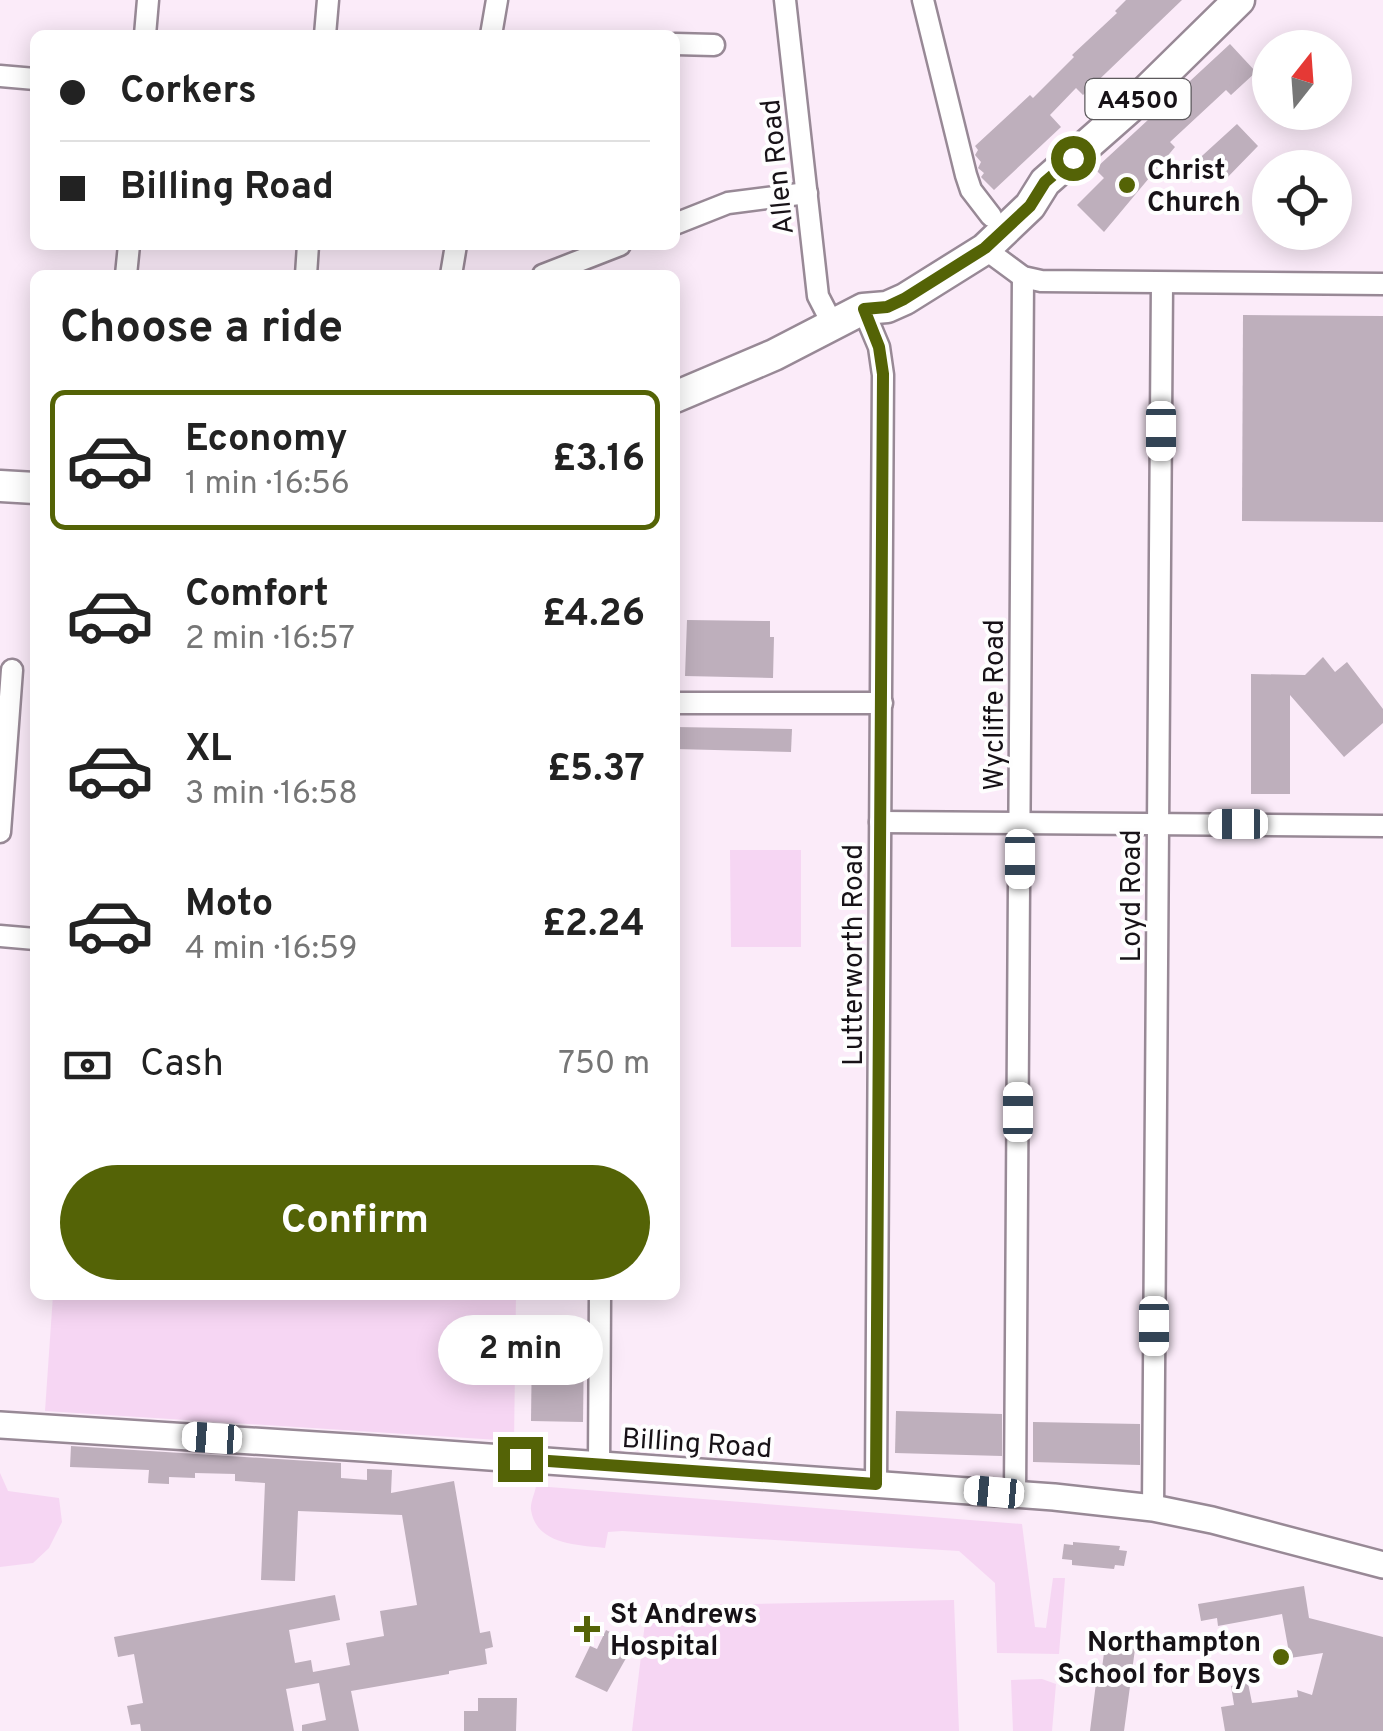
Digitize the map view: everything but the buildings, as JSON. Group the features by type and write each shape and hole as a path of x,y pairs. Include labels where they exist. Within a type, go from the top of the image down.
{"main road":[{"name":"A4500","path":"864,309 878,292 954,249 1020,194 1045,182 1129,108 1239,0"},
{"name":"A4500","path":"680,395 774,355 864,309 887,307 904,299 985,248 1030,206 1045,182"},
{"name":"A4500","path":"954,249 985,248"},
{"path":"0,486 30,488"}],"street":[{"path":"146,30 148,0"},
{"path":"325,30 328,0"},
{"path":"493,30 497,0"},
{"name":"Allen Road","path":"785,0 818,296 833,325"},
{"path":"923,0 966,175 971,190 991,216"},
{"path":"680,44 714,45"},
{"path":"0,76 30,79"},
{"path":"680,222 728,203 808,193"},
{"path":"985,248 1023,277 1040,281 1383,284"},
{"path":"557,270 607,250"},
{"name":"Wycliffe Road","path":"1015,1494 1023,277"},
{"name":"Loyd Road","path":"1153,1508 1162,283"},
{"name":"Lutterworth Road","path":"864,309 879,347 883,374 876,1484"},
{"path":"0,832 12,670"},
{"path":"680,703 882,703"},
{"path":"880,822 1383,826"},
{"path":"0,936 30,939"},
{"path":"598,1466 600,1300"},
{"name":"Billing Road","path":"0,1425 1015,1494 1153,1508 1383,1565"}],"shaded area":[{"path":"730,850 801,850 801,947 731,947"},
{"path":"53,1300 516,1300 514,1441 45,1411"},
{"path":"0,1473 8,1491 59,1498 62,1522 49,1548 33,1563 0,1567"},
{"path":"536,1486 1022,1524 1035,1627 1046,1628 1053,1578 1065,1578 1059,1654 997,1653 995,1583 959,1551 622,1531 608,1532 605,1548 583,1546 560,1541 541,1530 531,1510"},
{"path":"954,1600 959,1731 632,1731 647,1606"},
{"path":"1042,1679 1056,1684 1052,1731 1013,1731 1011,1680"}],"place":[{"name":"Christ Church","path":"1127,185"},
{"name":"St Andrews Hospital","path":"587,1629"},
{"name":"Northampton School for Boys","path":"1281,1657"}],"route":[{"path":"520,1459 876,1484 883,374 879,347 864,309 887,307 904,299 985,248 1030,206 1045,182 1073,158"}]}
